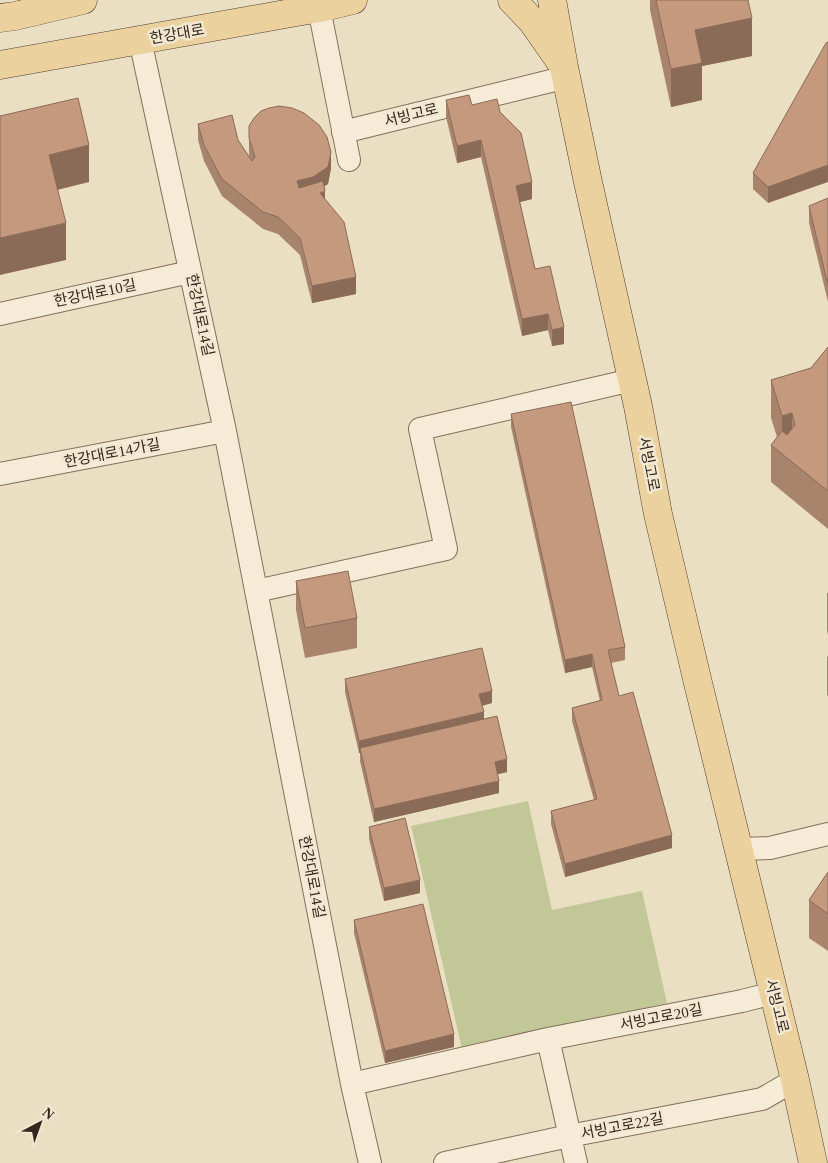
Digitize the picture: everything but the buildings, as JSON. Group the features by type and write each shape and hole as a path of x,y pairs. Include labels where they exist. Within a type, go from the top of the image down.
{"main road":[{"path":"0,18 82,0"},
{"name":"한강대로","path":"0,65 319,8 353,0"},
{"path":"512,0 532,22 565,72"},
{"name":"서빙고로","path":"552,0 565,72 632,380 660,523 795,1080 813,1163"}],"street":[{"path":"319,8 349,160"},
{"name":"한강대로14길","path":"140,40 225,431 352,1084 370,1163"},
{"name":"서빙고로","path":"343,132 565,72"},
{"name":"한강대로10길","path":"0,314 190,272"},
{"path":"256,591 446,549 420,429 632,380"},
{"name":"한강대로14가길","path":"0,474 225,431"},
{"path":"738,849 770,848 828,834"},
{"name":"서빙고로20길","path":"352,1084 548,1039 774,994"},
{"path":"548,1039 576,1163"},
{"name":"서빙고로22길","path":"445,1163 569,1136 762,1099 795,1080"}],"green space":[{"path":"528,801 552,910 642,891 667,1003 462,1049 411,826"}]}
